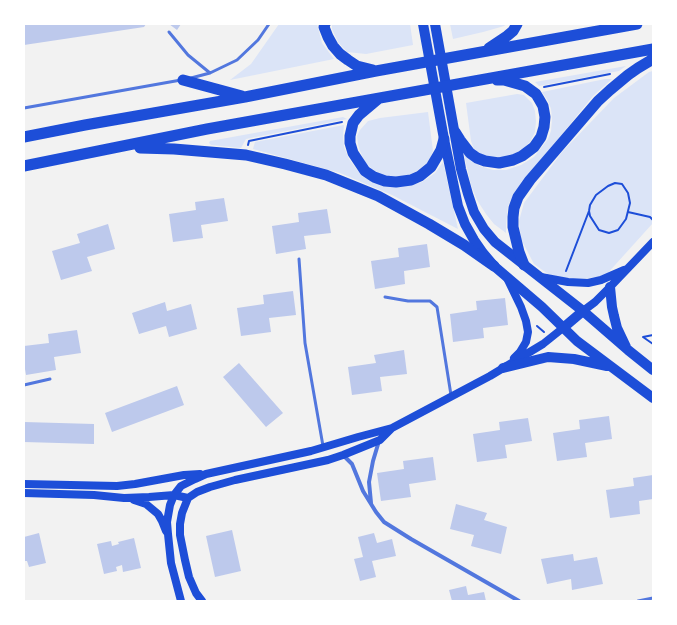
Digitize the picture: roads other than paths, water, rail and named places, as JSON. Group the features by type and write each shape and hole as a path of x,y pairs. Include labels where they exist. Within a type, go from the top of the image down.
{"highway":[{"path":"324,24 328,37 340,54 358,66 376,71"},
{"path":"482,52 507,36 517,24"},
{"path":"24,137 637,24"},
{"path":"24,166 207,129 653,49"},
{"path":"524,265 513,227 513,212 518,197 535,174 598,101 638,68 653,60"},
{"path":"455,132 470,153 477,158 499,163 513,160 522,156 534,147 541,136 545,117 543,106 539,99 525,86 504,80 486,79"},
{"path":"183,80 245,96"},
{"path":"379,98 358,115 353,123 350,136 350,143 353,153 365,171 374,177 385,181 396,182 411,180 420,176 431,167 441,150 444,139"},
{"path":"122,147 174,148 246,155 326,175 378,196 430,224 494,266"}],"main road":[{"path":"423,24 458,206 465,224 474,240 494,266 542,307 577,341 653,398"},
{"path":"435,24 461,169 474,212 484,229 495,242 583,311 653,370"},
{"path":"24,484 117,486 184,475 206,474 324,448 392,428 503,368 543,344 595,302 653,242"},
{"path":"537,276 588,284 626,269"},
{"path":"503,368 520,352 526,342 528,332 521,307 506,276"},
{"path":"610,287 612,307 617,328 628,350"},
{"path":"503,368 548,357 574,359 612,367"},
{"path":"202,601 196,594 189,577 180,535 182,513 188,498 197,492 235,480 328,460 343,455 380,440 392,428"},
{"path":"324,448 328,460"},
{"path":"181,600 171,563 168,534 168,512 174,495 181,486 206,474"},
{"path":"24,493 94,495 124,498 174,495 188,498"},
{"path":"124,498 146,504 158,514 168,534"}],"street":[{"path":"371,503 369,482 373,460 380,440"},
{"path":"343,455 352,464 363,492 384,522 519,601"}],"lane":[{"path":"24,108 183,80 210,73 237,60 258,40 269,24"},
{"path":"169,32 188,55 210,73"},
{"path":"298,259 305,343 324,448"},
{"path":"384,297 408,302 430,301 437,307 451,396"},
{"path":"24,385 50,379"},
{"path":"638,601 653,598"}]}
